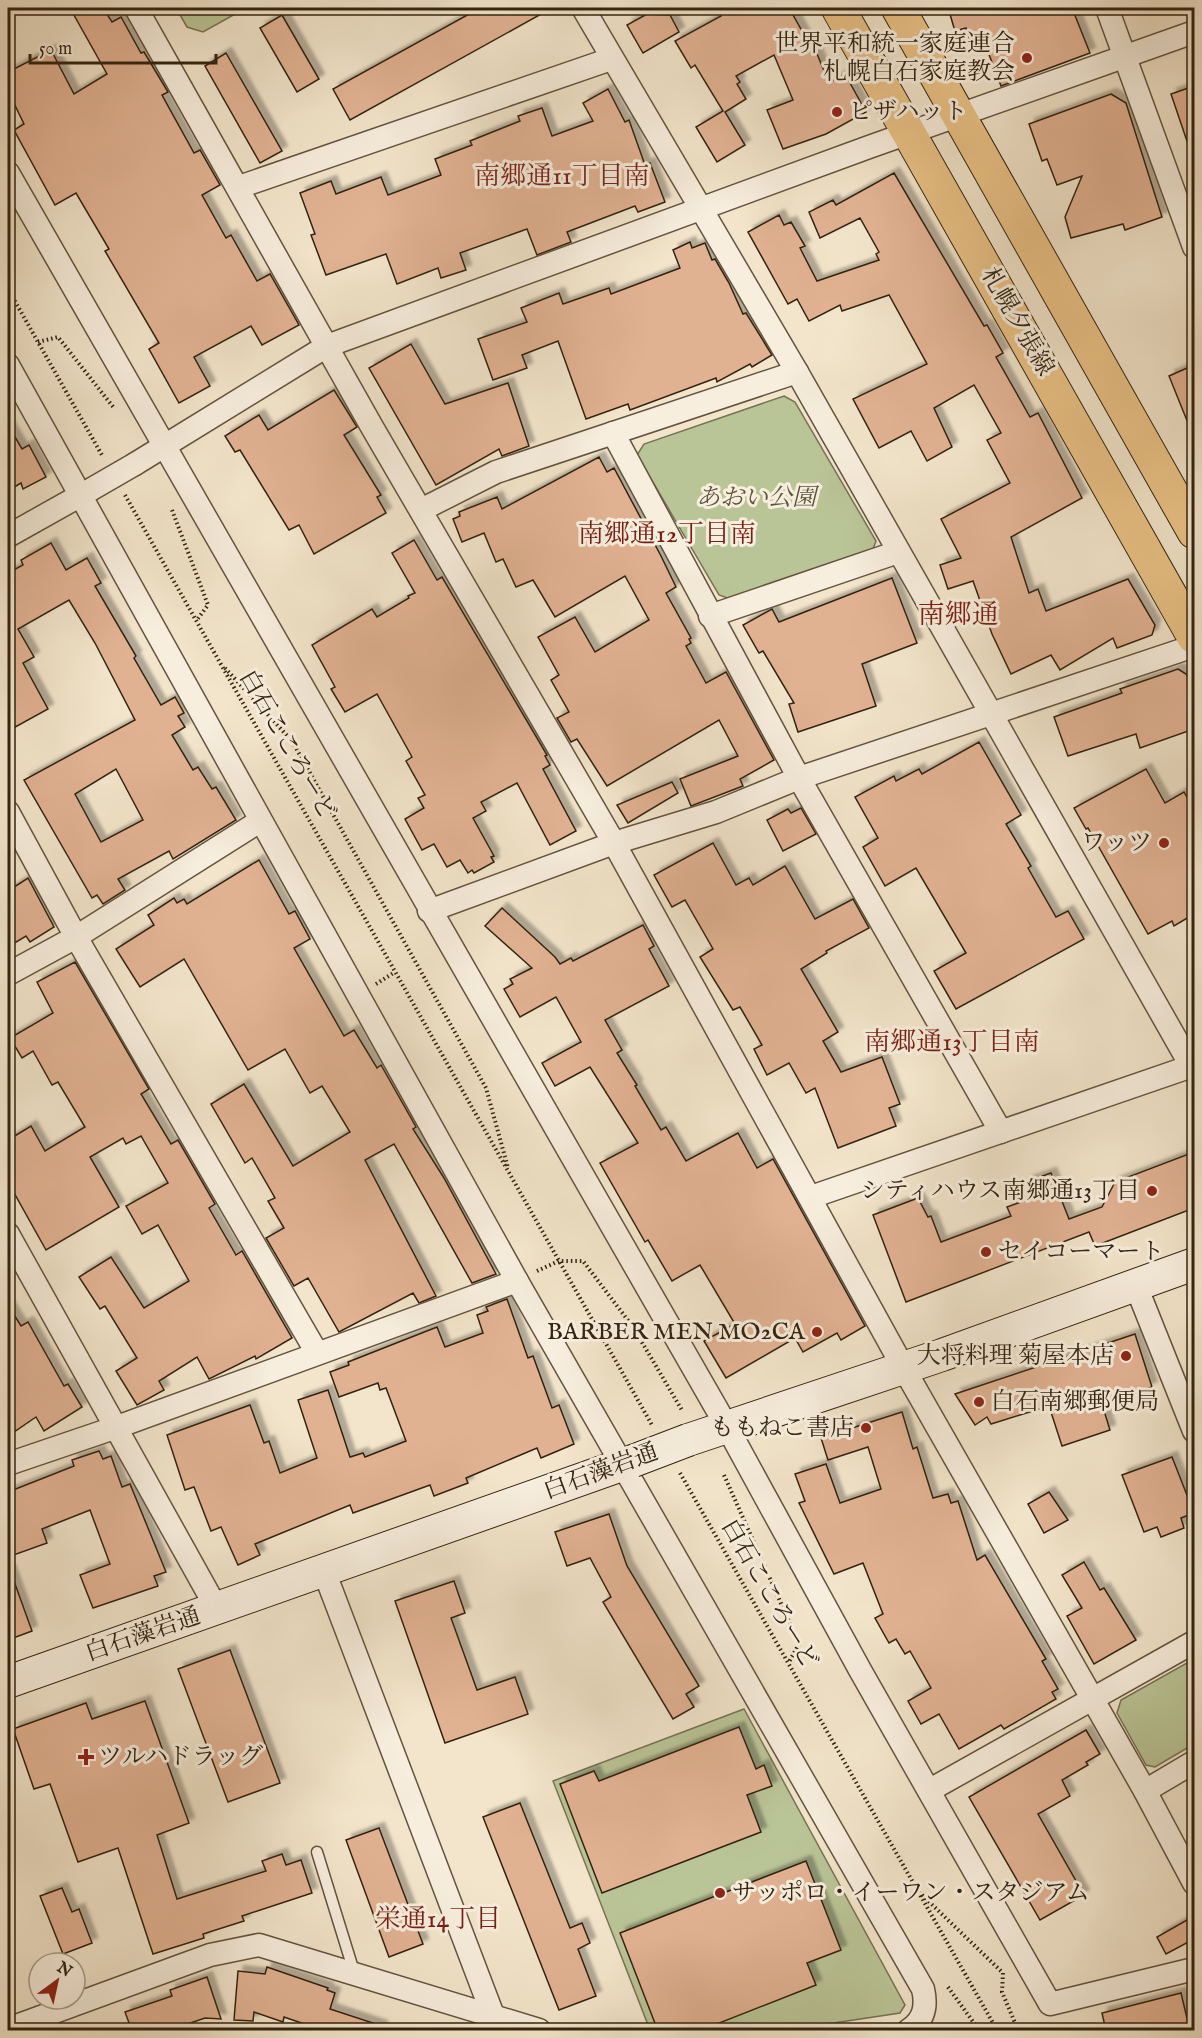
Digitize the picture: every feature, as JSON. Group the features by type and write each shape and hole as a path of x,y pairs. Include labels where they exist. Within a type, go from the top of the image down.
{"main road":[{"name":"札幌夕張線","path":"838,8 1194,637"},
{"path":"898,8 1194,532"},
{"name":"白石藻岩通","path":"8,1682 628,1463 699,1441 1194,1264"}],"street":[{"path":"136,8 327,346 614,843 903,1367 1145,1791 1194,1883"},
{"path":"583,8 797,372 1193,1068 811,1197"},
{"path":"1107,8 1124,57 1189,215 1194,247"},
{"path":"8,536 135,464 327,346 1194,32"},
{"path":"239,187 611,59"},
{"path":"8,173 429,911 699,1441 860,1670 1050,2004 1194,1969"},
{"path":"8,366 84,493 260,821 517,1281 628,1463 923,1989 926,2005 917,2025 909,2031"},
{"path":"421,510 495,471 797,372"},
{"path":"613,434 799,778 1001,1132"},
{"path":"710,616 898,552"},
{"path":"429,911 614,843 716,812 799,778 1194,646"},
{"path":"8,812 76,937 317,1353"},
{"path":"8,974 76,937 260,821"},
{"path":"8,1234 217,1610"},
{"path":"8,1464 117,1427 517,1281"},
{"path":"1136,1286 1194,1431"},
{"path":"324,1570 494,2018"},
{"path":"930,1790 1194,1642"},
{"path":"1145,1791 1194,1762"},
{"path":"8,2029 210,1954 260,1946 539,2031"}],"lane":[{"path":"317,1852 355,1975"}],"path":[{"path":"8,249 12,297 8,289"},
{"path":"38,342 58,337 115,410"},
{"path":"171,508 208,605 196,621"},
{"name":"白石こころーど","path":"510,1175 486,1088 292,741 220,663 510,1175 656,1431"},
{"path":"559,1261 583,1261 633,1327 699,1441 799,1644 789,1663"},
{"name":"白石こころーど","path":"699,1441 789,1663 997,2031"},
{"path":"917,1891 1010,1980"},
{"path":"1003,1973 1002,1992 1018,2031"}],"green space":[{"path":"176,8 246,8 203,32 187,27"},
{"name":"あおい公園","path":"784,396 795,402 876,541 873,549 730,599 719,595 637,455 644,444"},
{"path":"1194,1659 1194,1744 1155,1767 1146,1765 1117,1713 1121,1700"},
{"name":"サッポロ・イーワン・スタジアム","path":"744,1709 905,2005 900,2013 787,2030 650,2030 553,1781"}],"building":[{"path":"70,8 103,8 112,22 121,17 141,53 144,52 168,92 162,95 194,153 200,150 220,185 202,195 226,238 231,235 257,281 270,274 299,325 262,345 251,326 194,357 210,386 179,403 149,349 159,343 105,251 109,249 76,193 55,205 14,130 24,124 8,91 8,72 51,50 74,94 107,74"},
{"path":"480,8 552,8 350,120 333,89"},
{"path":"716,8 789,8 810,45 813,44 829,83 845,74 866,112 826,134 783,149 767,110 793,100 774,55 736,76 740,82 737,84 746,99 725,112 745,145 717,162 696,127 723,111 695,65 691,68 675,41 721,16"},
{"path":"960,8 1072,8 1090,53 1001,86 982,36 969,40 966,28 955,31 949,11"},
{"path":"647,14 670,15 679,32 643,53 627,25"},
{"path":"282,15 319,79 297,92 260,28"},
{"path":"226,53 282,151 260,163 205,66"},
{"path":"1194,86 1194,152 1191,153 1171,94"},
{"path":"608,89 625,122 629,120 645,165 650,163 665,202 638,212 635,206 567,232 571,242 537,255 527,229 460,253 466,270 441,278 438,268 397,284 386,254 326,275 311,235 315,234 300,193 331,181 336,194 381,177 388,195 441,175 435,159 472,145 470,141 520,121 518,116 542,108 552,136 593,121 583,103"},
{"path":"1111,94 1126,103 1162,217 1125,230 1123,224 1071,238 1065,217 1082,176 1057,185 1047,159 1042,161 1029,124"},
{"path":"894,173 984,326 987,325 1003,353 996,357 1030,417 1038,413 1082,498 1011,537 1029,593 1038,589 1046,611 1128,579 1155,625 1152,635 1117,648 1113,638 1060,670 1051,655 1011,674 992,634 973,581 948,589 940,565 961,558 941,519 1010,483 987,440 1001,433 974,385 934,408 952,447 927,461 911,431 879,448 853,399 927,364 889,295 842,311 840,305 809,321 797,299 788,304 748,232 779,215 784,225 791,222 805,246 800,248 817,281 879,260 876,254 879,252 860,218 820,238 809,212 833,200 836,205"},
{"path":"690,242 692,248 705,243 712,260 715,259 729,283 743,314 746,313 772,355 752,367 750,364 717,382 716,378 630,410 628,404 586,419 558,341 522,355 527,368 493,380 478,339 527,322 521,308 559,293 563,304 609,288 611,294 680,268 673,250"},
{"path":"411,344 445,404 508,383 529,446 502,456 499,449 436,485 369,368"},
{"path":"1194,365 1194,438 1169,376"},
{"path":"334,390 357,427 344,435 381,495 377,497 386,513 314,554 299,525 289,530 240,450 235,452 225,436 259,415 268,430"},
{"path":"8,425 22,449 29,445 46,477 23,489 21,483 8,491"},
{"path":"599,457 607,472 614,468 676,587 666,593 691,638 689,639 691,643 686,646 706,683 726,672 774,760 740,779 743,786 691,806 680,779 738,756 719,720 607,786 577,739 571,742 557,718 569,712 551,680 559,675 538,637 575,617 595,652 649,620 625,576 555,617 533,580 516,587 503,559 496,562 484,533 462,542 453,519 460,516 459,512 497,497 502,509"},
{"path":"414,540 437,580 442,577 547,755 545,756 550,765 543,769 576,831 550,845 517,783 481,802 486,811 473,818 494,856 491,857 494,862 474,873 472,870 468,873 460,860 447,867 434,844 422,850 405,819 424,808 418,798 425,795 406,761 412,757 377,694 345,712 331,689 335,687 312,645 372,609 377,617 415,593 392,553"},
{"path":"51,543 66,570 87,558 101,583 95,586 136,656 134,658 161,705 175,697 184,713 178,716 185,727 172,735 193,770 198,767 212,789 216,787 236,820 173,859 169,851 118,879 125,890 103,904 97,895 92,898 24,780 135,720 95,643 69,600 18,629 34,657 23,663 48,709 8,731 8,573 23,565 21,560","holes":["116,769 143,820 101,842 75,794"]},
{"path":"892,578 917,643 862,664 876,706 798,732 789,704 794,703 763,651 759,653 743,625 772,609 779,622"},
{"path":"1178,669 1186,674 1194,689 1194,729 1140,748 1136,734 1068,756 1054,717 1122,693 1120,689"},
{"path":"979,742 1021,815 1006,824 1031,866 1028,868 1056,917 1068,911 1084,939 956,1009 934,971 966,953 916,868 885,886 863,847 878,838 855,797 894,776 896,781 919,769 922,774"},
{"path":"1146,769 1165,803 1184,792 1194,810 1194,914 1174,926 1172,921 1148,934 1088,828 1086,829 1074,808"},
{"path":"672,782 678,793 628,823 617,805"},
{"path":"801,808 816,834 783,851 767,820 788,809 791,813"},
{"path":"713,843 736,885 749,878 753,885 785,866 815,919 853,899 869,928 826,951 827,953 801,969 838,1032 823,1041 841,1072 882,1057 900,1104 889,1108 896,1126 838,1148 815,1088 806,1093 789,1063 767,1075 754,1049 762,1045 740,1007 733,1010 700,957 713,949 685,900 672,907 654,875"},
{"path":"259,860 289,914 295,911 310,939 294,948 344,1036 354,1030 377,1068 381,1065 416,1127 413,1129 444,1178 496,1274 472,1283 394,1144 365,1160 436,1296 419,1303 413,1293 339,1332 308,1278 294,1286 266,1238 284,1228 268,1201 275,1198 252,1158 245,1163 211,1104 244,1084 293,1166 350,1132 322,1086 310,1093 285,1049 248,1070 184,959 140,987 116,949 154,925 148,915 174,898 177,903 184,899 187,904"},
{"path":"28,878 54,927 30,942 26,936 8,947 8,891"},
{"path":"502,908 560,964 571,958 573,961 643,925 654,946 649,949 669,986 605,1020 622,1050 617,1053 637,1085 635,1086 661,1130 666,1127 686,1161 738,1133 757,1168 773,1159 865,1326 841,1340 837,1333 803,1352 795,1338 726,1378 704,1341 735,1324 700,1265 672,1281 648,1240 645,1242 600,1163 638,1143 590,1067 555,1086 542,1063 581,1042 556,997 520,1017 504,989 513,984 510,979 532,968 485,926"},
{"path":"75,962 149,1089 141,1094 171,1144 178,1140 215,1204 209,1208 236,1255 242,1251 292,1338 256,1359 255,1356 209,1379 197,1357 159,1381 164,1390 137,1405 116,1371 137,1358 105,1306 100,1309 79,1277 111,1257 144,1308 189,1281 158,1225 142,1234 126,1206 168,1183 141,1136 126,1144 123,1138 90,1157 119,1207 46,1250 8,1182 8,1140 31,1126 45,1151 85,1127 58,1082 52,1085 33,1051 22,1058 10,1038 53,1013 37,982"},
{"path":"1194,1152 1194,1208 1095,1246 1089,1232 906,1302 873,1215 918,1198 928,1217 931,1216 941,1242 1011,1216 1007,1207 1032,1198 1026,1182 1051,1173 1069,1219 1102,1207 1115,1182"},
{"path":"507,1299 528,1358 533,1356 552,1408 559,1405 574,1444 541,1458 537,1448 466,1478 468,1483 434,1496 430,1485 353,1513 350,1505 255,1544 260,1555 238,1565 221,1527 211,1531 194,1487 185,1490 167,1435 250,1405 264,1443 269,1441 280,1473 317,1458 298,1400 328,1390 350,1457 363,1453 365,1457 406,1441 386,1388 380,1390 378,1383 339,1397 330,1372 349,1365 348,1362 437,1327 445,1347 483,1333 477,1315 488,1311 486,1307"},
{"path":"8,1305 21,1326 28,1322 64,1386 68,1384 82,1407 44,1431 36,1417 8,1436"},
{"path":"1135,1334 1152,1387 1102,1404 1110,1430 1062,1446 1049,1406 991,1424 987,1417 975,1425 955,1394"},
{"path":"902,1412 913,1449 917,1447 933,1498 948,1494 951,1503 958,1501 977,1560 985,1555 1046,1659 1042,1661 1058,1689 1052,1692 1056,1699 1004,1729 1001,1725 959,1749 939,1714 921,1724 908,1701 931,1688 910,1651 905,1654 896,1639 889,1643 875,1618 883,1614 863,1563 834,1574 799,1503 805,1501 795,1474 826,1464 840,1503 881,1489 868,1447 828,1460 821,1438"},
{"path":"99,1451 103,1459 111,1456 122,1487 130,1484 166,1572 154,1576 158,1586 93,1608 80,1575 110,1564 90,1510 42,1529 47,1543 8,1557 8,1492 74,1466 72,1460"},
{"path":"1172,1457 1194,1513 1181,1518 1184,1528 1161,1537 1157,1527 1144,1532 1122,1475"},
{"path":"1049,1492 1068,1520 1044,1533 1028,1504"},
{"path":"609,1514 627,1566 699,1686 686,1694 694,1707 673,1719 603,1602 611,1597 590,1558 567,1566 555,1532"},
{"path":"1084,1562 1100,1590 1104,1588 1136,1640 1094,1664 1067,1616 1082,1608 1062,1575"},
{"path":"8,1570 10,1570 32,1631 8,1640"},
{"path":"454,1581 465,1613 451,1618 477,1690 515,1677 528,1714 445,1743 395,1601"},
{"path":"230,1650 280,1783 228,1802 178,1669"},
{"path":"145,1701 189,1823 157,1835 177,1899 266,1871 262,1861 282,1854 286,1865 301,1860 312,1893 242,1916 244,1921 203,1934 204,1938 153,1954 118,1848 78,1862 50,1784 34,1789 13,1729 86,1703 92,1719"},
{"path":"739,1727 756,1769 764,1765 772,1786 747,1795 761,1832 602,1893 560,1784 594,1771 599,1781"},
{"path":"1086,1730 1100,1754 1086,1762 1088,1765 1062,1780 1070,1796 1038,1814 1084,1895 1040,1920 969,1797"},
{"path":"520,1803 570,1928 582,1923 590,1943 578,1949 596,1996 559,2010 483,1817"},
{"path":"379,1828 423,1944 389,1957 346,1840"},
{"path":"806,1861 841,1950 807,1963 816,1985 699,2031 658,2031 620,1933"},
{"path":"62,1888 72,1912 79,1909 92,1943 71,1951 62,1951 40,1896"},
{"path":"1194,1916 1194,1939 1166,1954 1157,1937"},
{"path":"267,1967 328,1988 327,1990 335,1993 330,2009 382,2026 382,2031 325,2031 284,2017 283,2022 254,2012 253,2021 234,2020 238,1971 265,1974"},
{"path":"207,1977 221,2019 205,2018 167,2031 132,2031 125,2012 172,1996 170,1990"},
{"path":"1181,1993 1190,2031 1106,2031 1102,2013"}],"place":[{"name":"世界平和統一家庭連合 札幌白石家庭教会","path":"1027,58"},
{"name":"ピザハット","path":"837,112"},
{"name":"ワッツ","path":"1164,843"},
{"name":"シティハウス南郷通13丁目","path":"1152,1191"},
{"name":"セイコーマート","path":"986,1252"},
{"name":"BARBER MEN MO2CA","path":"817,1332"},
{"name":"大将料理 菊屋本店","path":"1126,1356"},
{"name":"白石南郷郵便局","path":"979,1402"},
{"name":"ももねこ書店","path":"866,1428"},
{"name":"ツルハドラッグ","path":"86,1757"},
{"name":"サッポロ・イーワン・スタジアム","path":"720,1893"}],"district":[{"name":"南郷通11丁目南","path":"562,176"},
{"name":"南郷通12丁目南","path":"667,534"},
{"name":"南郷通","path":"958,616"},
{"name":"南郷通13丁目南","path":"952,1042"},
{"name":"栄通14丁目","path":"438,1919"}]}
